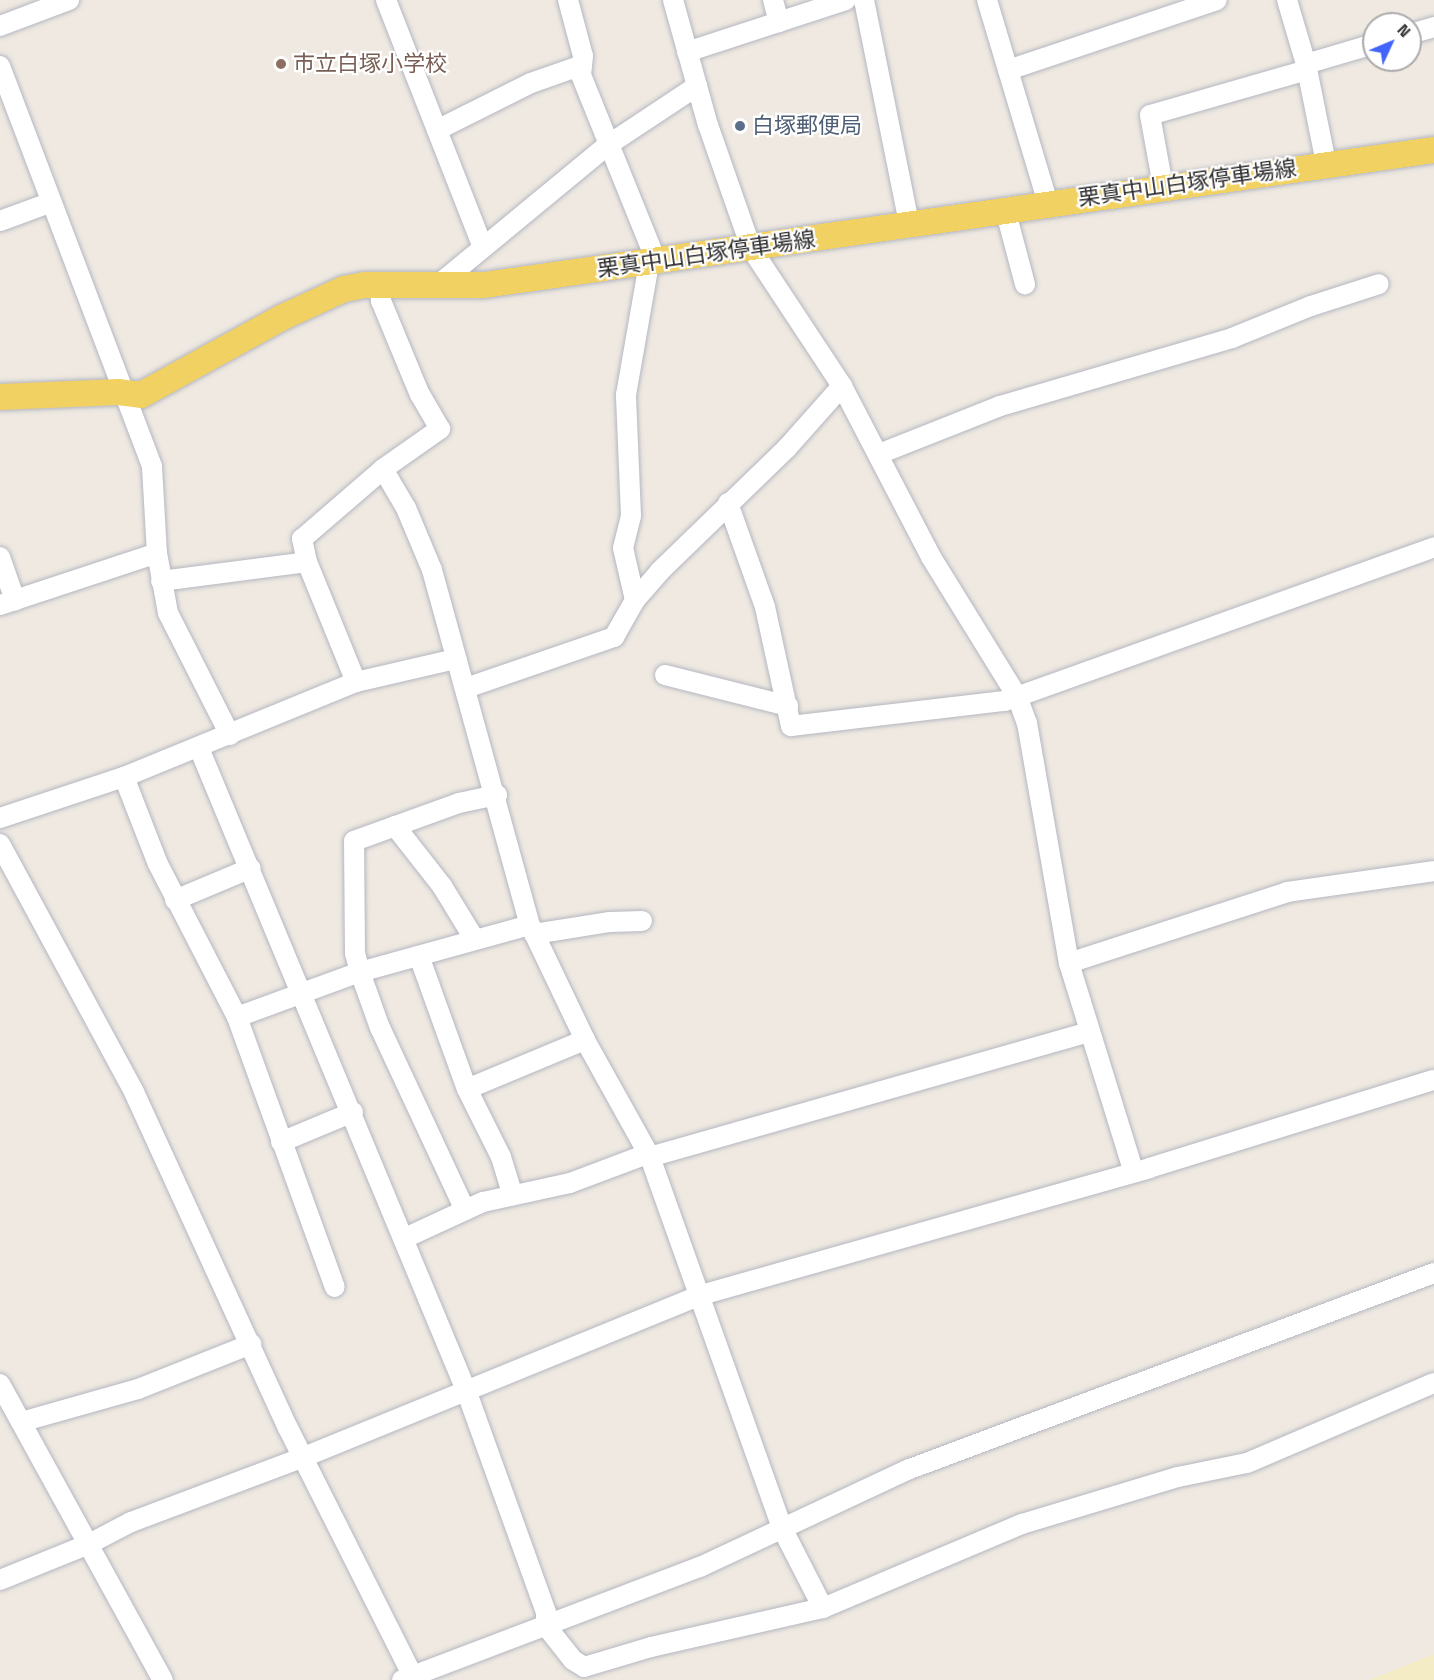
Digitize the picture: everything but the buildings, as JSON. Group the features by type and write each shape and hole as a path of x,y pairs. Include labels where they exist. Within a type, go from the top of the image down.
{"main road":[{"name":"栗真中山白塚停車場線","path":"0,397 125,392 141,395 283,317 344,290 365,285 380,288 484,285 752,248 1162,186 1434,150"}],"street":[{"path":"0,26 69,0"},
{"path":"386,0 483,248"},
{"path":"568,0 582,65 581,75 652,262 626,395 631,516 623,548 635,600"},
{"path":"673,0 697,86 752,248 842,386 931,557 1017,696 1027,723 1069,963 1133,1170"},
{"path":"773,0 779,22"},
{"path":"687,52 846,0"},
{"path":"864,0 909,224"},
{"path":"987,0 1048,203"},
{"path":"1008,70 1217,0"},
{"path":"1287,0 1307,67 1326,163"},
{"path":"1162,186 1150,115 1362,48"},
{"path":"437,130 531,83 582,65"},
{"path":"0,66 152,467 157,553 168,612 230,735"},
{"path":"438,285 608,145 697,86"},
{"path":"0,220 52,202"},
{"path":"1005,209 1025,284"},
{"path":"879,454 1000,406 1232,338 1311,306 1379,284"},
{"path":"356,682 307,562 302,539 382,470 440,429 412,374 381,301 380,288"},
{"path":"466,688 614,637 635,600 728,503 787,448 842,386"},
{"path":"382,470 419,536 497,795 532,930 585,1040 648,1155 782,1528 823,1608"},
{"path":"728,503 765,607 791,726 934,713 1017,696 1434,547"},
{"path":"0,557 7,602 157,553"},
{"path":"161,581 307,562"},
{"path":"0,818 124,777 356,682 456,659"},
{"path":"664,675 788,706"},
{"path":"199,748 353,1112 466,1390 546,1612 546,1626 573,1660 584,1667 651,1647 823,1608 1022,1524 1178,1477 1247,1462 1434,1383"},
{"path":"124,777 175,900 237,1017 335,1287"},
{"path":"465,1210 380,1028 360,972 355,953 354,841 497,795"},
{"path":"395,826 442,886 475,940"},
{"path":"0,844 134,1092 407,1678 700,1567 907,1470 1434,1273"},
{"path":"175,900 251,868"},
{"path":"1069,963 1287,892 1434,871"},
{"path":"237,1017 360,972 475,940 532,930 642,921"},
{"path":"419,956 467,1089 501,1157 512,1194"},
{"path":"405,1238 465,1210 512,1194 570,1183 648,1155 1090,1032"},
{"path":"467,1089 585,1040"},
{"path":"0,1580 89,1544 131,1522 304,1456 698,1296 1434,1080"},
{"path":"281,1142 353,1112"},
{"path":"21,1422 138,1389 251,1344"},
{"path":"0,1384 163,1680"}],"sand":[{"path":"1434,1654 1434,1680 1369,1680"}],"place":[{"name":"市立白塚小学校","path":"281,64"},
{"name":"白塚郵便局","path":"740,126"}]}
